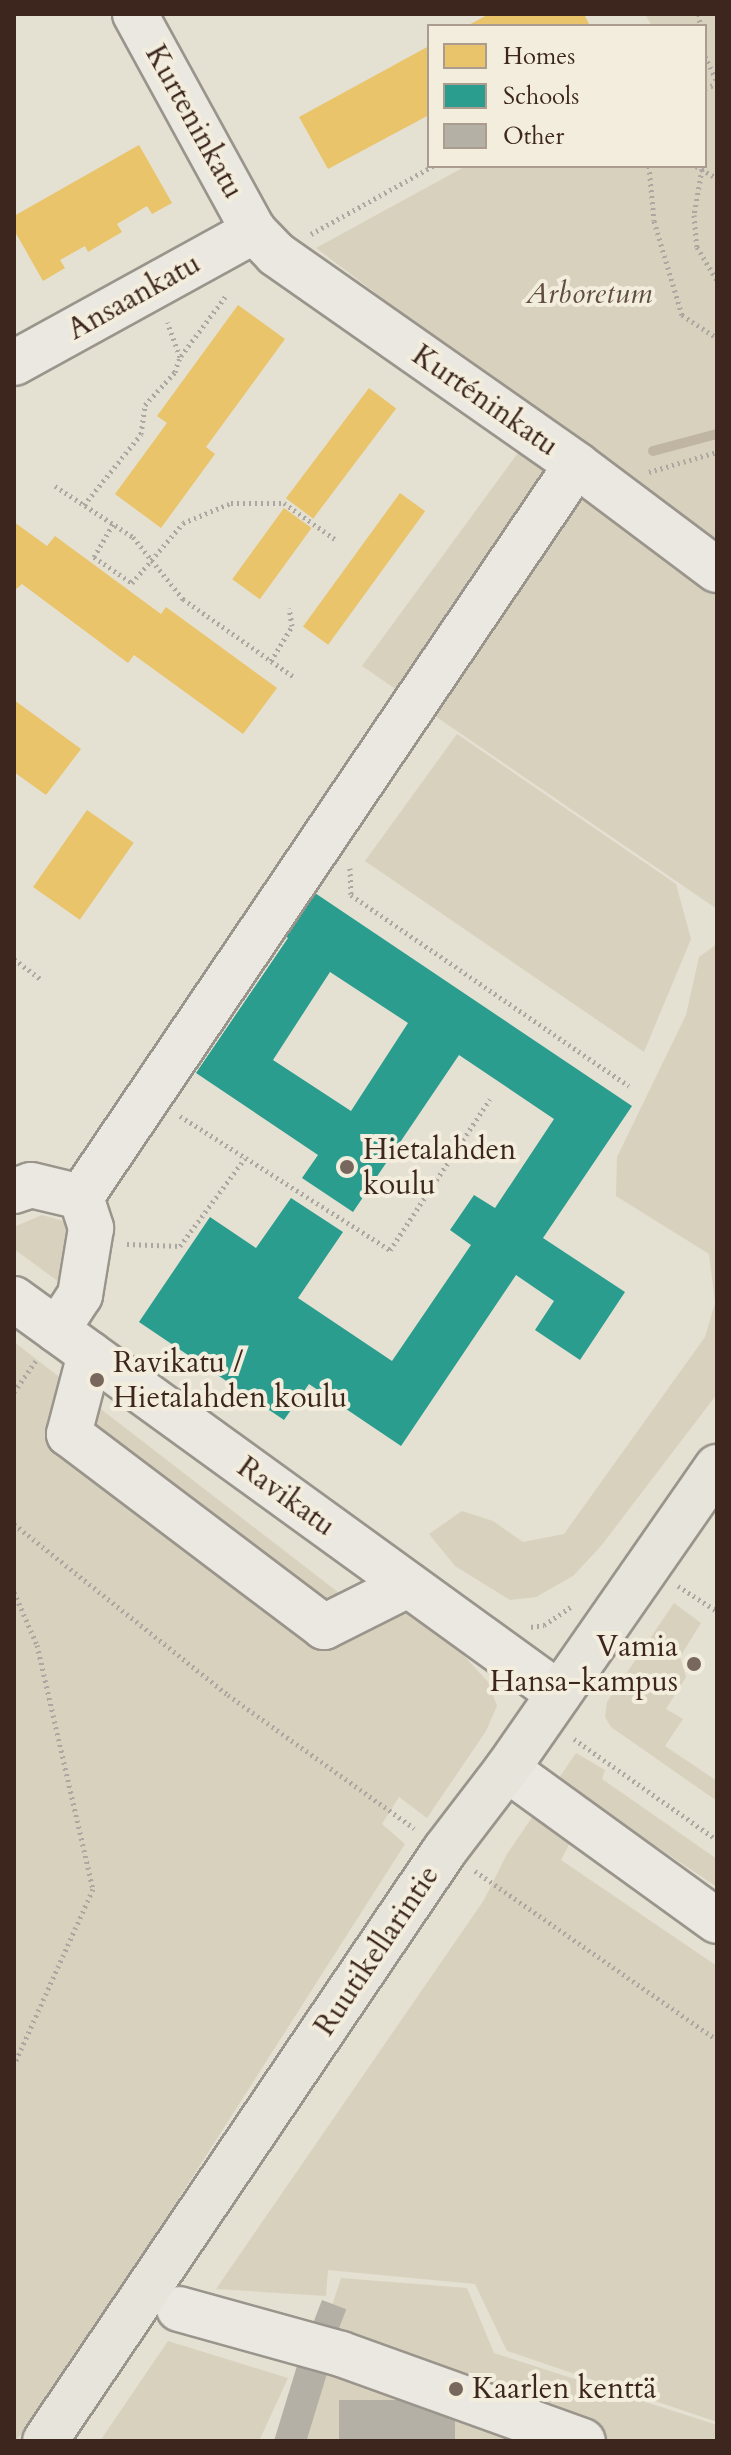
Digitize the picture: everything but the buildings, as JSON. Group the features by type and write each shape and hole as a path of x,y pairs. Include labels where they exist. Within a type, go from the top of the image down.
{"main road":[{"name":"Ruutikellarintie","path":"45,2441 445,1850 507,1769 717,1467"}],"street":[{"name":"Kurteninkatu","path":"135,14 265,242"},
{"name":"Ansaankatu","path":"14,363 148,289 265,242"},
{"name":"Kurténinkatu","path":"265,242 577,465 717,570"},
{"path":"408,1585 324,1627 69,1434 74,1342 90,1242 81,1197 328,825 564,483"},
{"path":"14,1191 31,1185 81,1197"},
{"name":"Ravikatu","path":"14,1299 559,1694"},
{"path":"507,1769 717,1921"},
{"path":"179,2309 341,2354 583,2441"}],"path":[{"path":"707,60 717,83"},
{"path":"265,242 429,168"},
{"path":"649,168 654,221 682,315 717,338"},
{"path":"717,178 699,168 694,215 697,247 717,280"},
{"path":"148,289 173,332 180,357"},
{"path":"84,505 141,434 145,405 175,372 180,357 225,297"},
{"path":"645,473 717,452"},
{"path":"55,486 113,524 151,558 183,599 294,677"},
{"path":"113,524 94,557 132,583 183,523 231,503 253,500 284,503 336,540"},
{"path":"271,661 292,626 289,608"},
{"path":"328,825 349,844 351,895 629,1086"},
{"path":"14,959 41,979"},
{"path":"148,1096 390,1250 490,1099"},
{"path":"90,1242 180,1246 245,1158"},
{"path":"14,1524 228,1695 717,2040"},
{"path":"671,1581 717,1611"},
{"path":"14,1592 37,1645 93,1889 14,2065"},
{"path":"559,1694 568,1734 717,1840"}],"green space":[{"name":"Arboretum","path":"645,14 717,14 717,551 316,248 462,168 707,168 707,24 651,24"},
{"path":"526,442 717,590 717,909 362,666"},
{"path":"457,734 676,884 691,939 644,1052 365,861"},
{"path":"717,944 717,1394 601,1546 573,1576 536,1597 510,1600 455,1566 429,1534 462,1511 493,1521 523,1542 564,1534 705,1337 715,1303 709,1254 616,1196 617,1157 686,1015 699,957"},
{"path":"42,1215 63,1221 74,1237 59,1282 14,1249 14,1227"},
{"path":"14,1342 374,1620 406,1612 441,1631 488,1682 497,1706 486,1731 427,1818 399,1797 382,1824 405,1844 128,2278 16,2441"},
{"path":"674,1603 701,1623 680,1657 686,1677 666,1709 683,1719 665,1746 717,1781 717,1801 611,1727 605,1717 607,1702"},
{"path":"576,1753 605,1770 602,1779 717,1859 717,1887 591,1803 561,1860 717,1966 717,2422 507,2351 475,2284 328,2270 326,2296 216,2289 484,1900 507,1854"},
{"name":"Kaarlen kenttä","path":"341,2278 467,2288 494,2353 717,2425 717,2441 288,2441"},
{"path":"168,2341 288,2378 259,2441 100,2441"}],"waterway":[{"path":"653,451 717,434"}],"place":[{"name":"Hietalahden koulu","path":"347,1167"},
{"name":"Ravikatu / Hietalahden koulu","path":"97,1380"},
{"name":"Vamia Hansa-kampus","path":"694,1664"},
{"name":"Kaarlen kenttä","path":"456,2389"}]}
